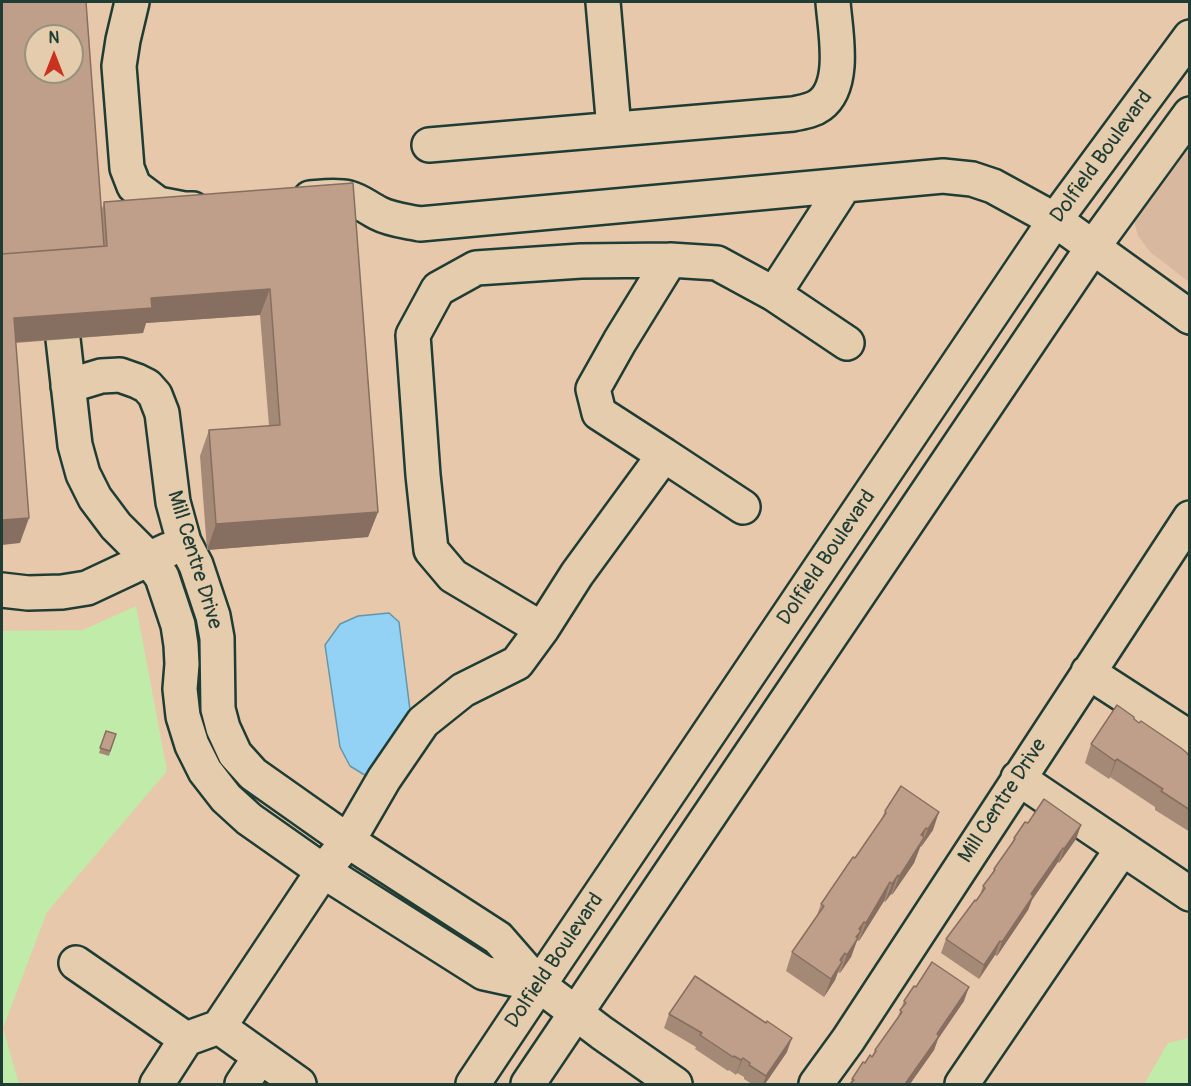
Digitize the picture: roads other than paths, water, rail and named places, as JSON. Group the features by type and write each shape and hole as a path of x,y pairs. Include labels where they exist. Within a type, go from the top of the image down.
{"street":[{"path":"132,2 119,66 128,168 134,186 158,204 184,209 218,206"},
{"path":"603,2 614,129"},
{"path":"429,145 807,111 820,105 830,93 835,79 838,58 833,2"},
{"name":"Dolfield Boulevard","path":"473,1084 1055,220 1190,37"},
{"path":"528,1084 1093,247 1190,114"},
{"path":"285,200 330,196 347,198 362,203 379,214 420,224 943,176 972,179 993,186 1055,220 1190,317"},
{"path":"774,294 844,186"},
{"path":"670,260 620,340 593,389 599,413 743,507"},
{"path":"542,628 453,576 431,550 413,335 438,289 477,268 581,261 670,260 717,263 774,294 847,343"},
{"path":"63,339 68,387"},
{"name":"Mill Centre Drive","path":"539,985 484,973 323,871 249,819 226,798 205,771 192,745 183,716 178,625 162,577 149,559 116,526 95,498 83,474 75,445 68,387 101,375 120,375 137,381 155,395 162,413 173,502 184,542 196,565 213,616 217,638 218,709 223,728 236,754 253,774 348,841 498,938 539,985 675,1084"},
{"path":"157,1084 186,1039 219,1027 323,871 348,841 384,779 423,722 463,690 517,663 577,574 664,455"},
{"name":"Mill Centre Drive","path":"816,1084 848,1040 1190,518"},
{"path":"2,590 28,593 62,592 87,588 184,542"},
{"path":"1088,672 1190,738"},
{"path":"1018,778 1190,894"},
{"path":"962,1084 1122,849"},
{"path":"76,963 186,1039"},
{"path":"219,1027 299,1084"},
{"path":"242,1084 260,1057"}],"water":[{"path":"389,613 399,622 415,750 411,771 398,781 380,781 350,766 340,747 325,645 340,624 358,616"}]}
